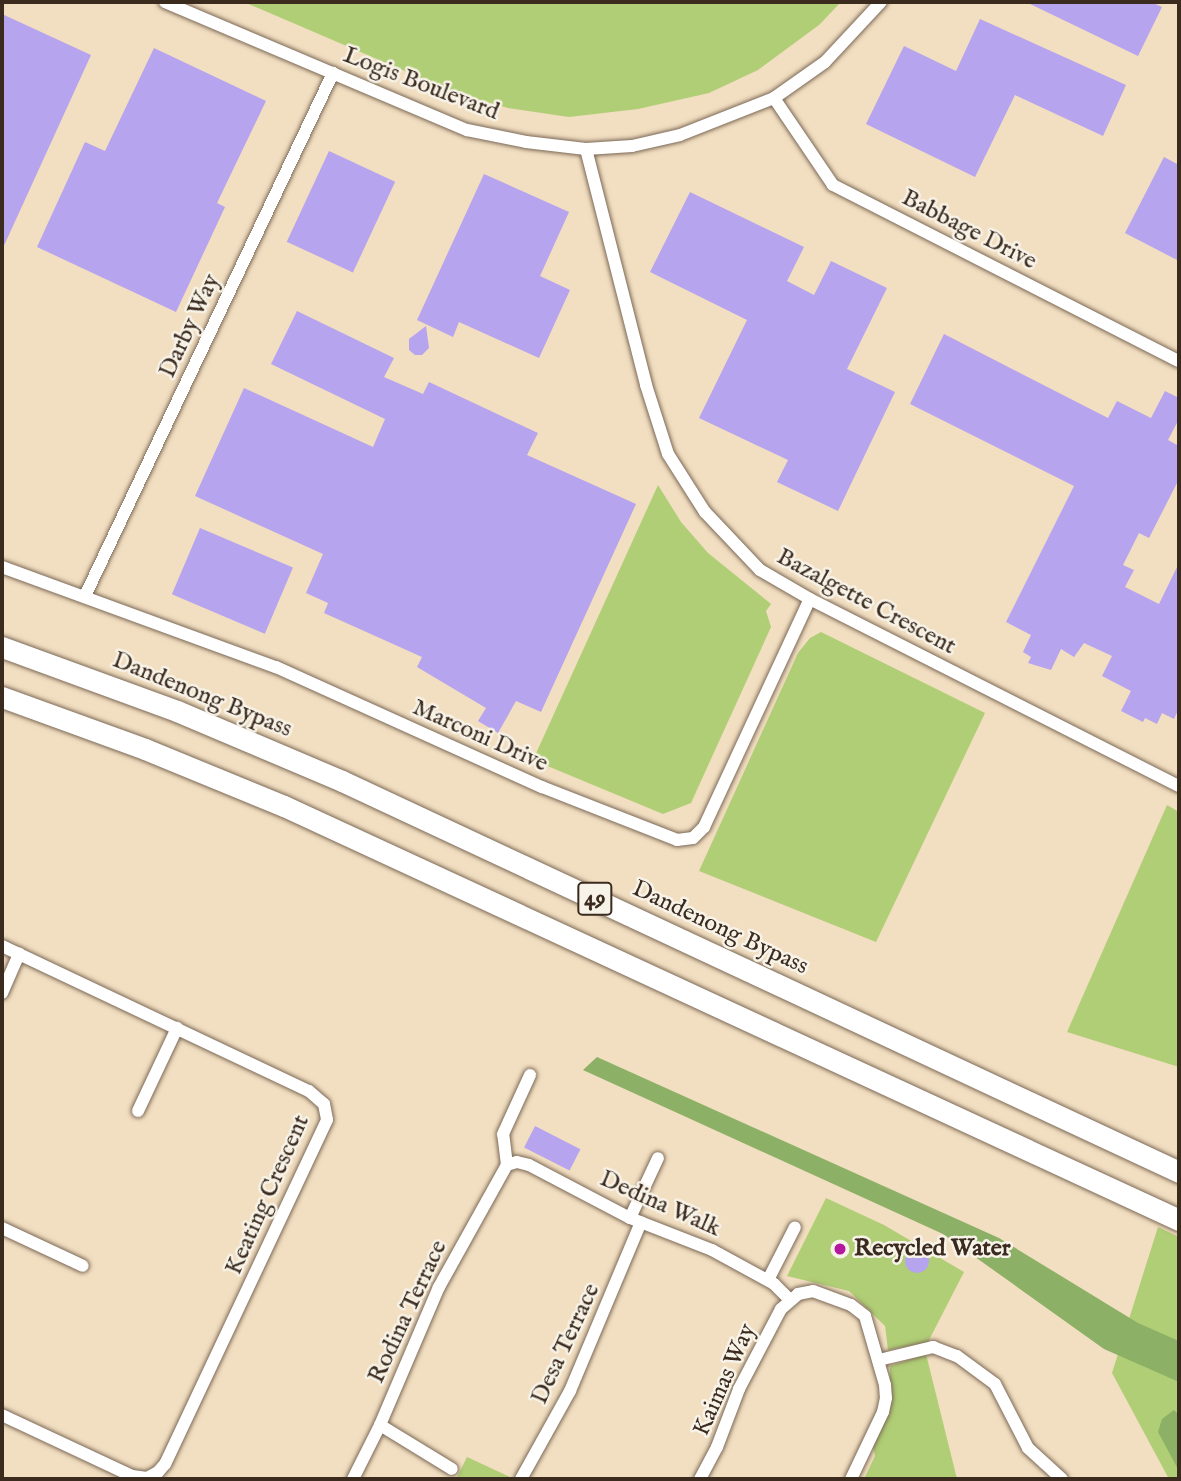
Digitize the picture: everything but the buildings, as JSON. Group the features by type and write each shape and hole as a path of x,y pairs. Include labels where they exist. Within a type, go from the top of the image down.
{"highway":[{"name":"Dandenong Bypass","path":"2,647 187,716 342,781 1179,1172"},
{"name":"49","path":"2,696 145,749 296,811 1179,1220"}],"street":[{"name":"Logis Boulevard","path":"165,2 467,130 526,142 586,149 632,146 680,135 775,97 825,62 881,2"},
{"name":"Darby Way","path":"85,596 332,73"},
{"name":"Babbage Drive","path":"775,97 834,185 1179,361"},
{"name":"Bazalgette Crescent","path":"586,149 646,385 668,454 705,512 760,570 810,599 1179,786"},
{"name":"Marconi Drive","path":"2,567 276,667 542,787 677,840 694,838 704,827 810,599"},
{"name":"Keating Crescent","path":"2,946 315,1095 327,1111 325,1128 165,1464 158,1472 146,1478 132,1476 2,1415"},
{"path":"2,993 19,954"},
{"path":"138,1111 177,1028"},
{"path":"507,1165 503,1134 530,1075"},
{"name":"Desa Terrace","path":"521,1479 570,1391 658,1158"},
{"name":"Dedina Walk","path":"507,1165 529,1165 636,1220 712,1250 768,1280 780,1288 789,1299"},
{"name":"Rodina Terrace","path":"354,1479 439,1287 507,1165"},
{"path":"768,1280 796,1227"},
{"path":"2,1228 83,1266"},
{"path":"789,1299 806,1292 819,1292 858,1310 868,1320 887,1393 885,1405 851,1479"},
{"name":"Kaimas Way","path":"700,1479 718,1447 744,1379 789,1299"},
{"path":"879,1360 933,1347 957,1356 995,1384 1028,1448 1062,1479"},
{"path":"380,1425 452,1469"}],"green space":[{"path":"244,2 841,2 819,25 758,70 709,93 638,109 569,117 508,108 456,93"},
{"path":"658,485 681,522 708,553 771,604 766,611 771,627 691,803 663,814 533,760"},
{"path":"821,632 985,713 876,942 699,871 798,653 810,638"},
{"path":"1167,805 1179,812 1179,1067 1067,1032"},
{"path":"597,1057 999,1238 1138,1323 1179,1341 1179,1382 1104,1349 943,1234 583,1070"},
{"path":"826,1198 884,1225 964,1272 928,1342 888,1350 885,1326 849,1291 787,1276"},
{"path":"1158,1227 1179,1237 1179,1479 1169,1479 1112,1373"},
{"path":"926,1354 957,1479 864,1479 875,1456 873,1446 890,1408 890,1366"},
{"path":"1174,1410 1179,1415 1179,1471 1158,1432 1162,1419"},
{"path":"467,1457 512,1478 512,1479 456,1479"}],"place":[{"name":"Recycled Water","path":"840,1249"}]}
